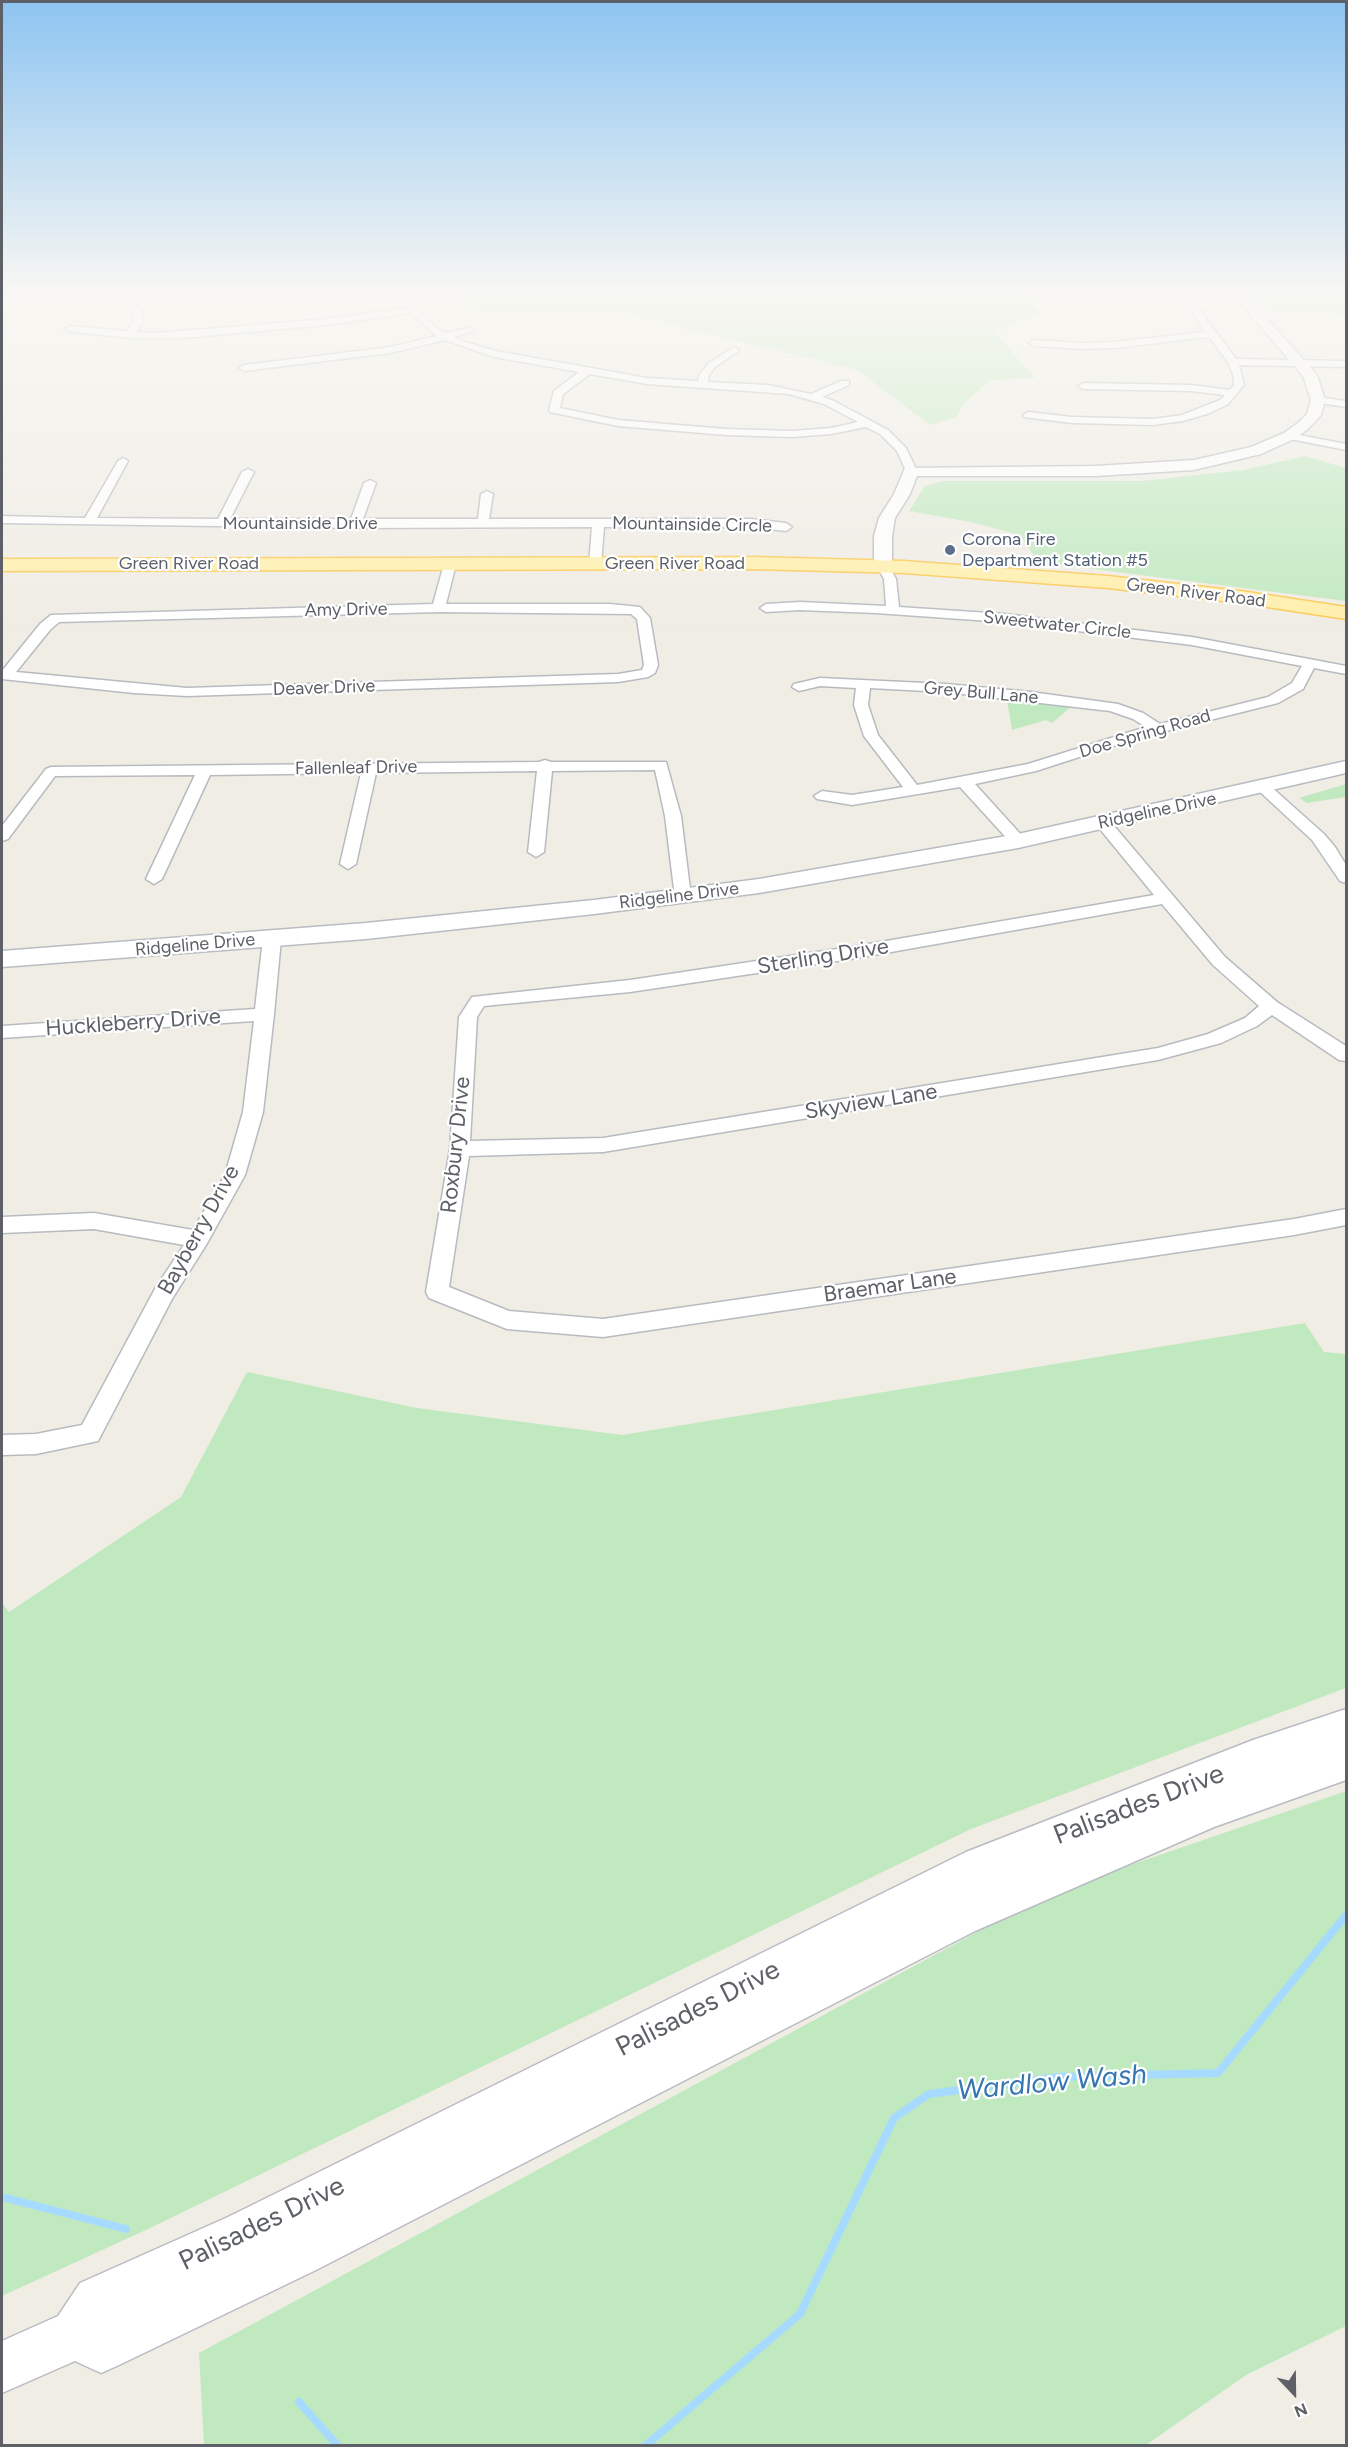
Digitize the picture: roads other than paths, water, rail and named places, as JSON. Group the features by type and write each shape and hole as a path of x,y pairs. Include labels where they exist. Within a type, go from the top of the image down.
{"main road":[{"name":"Green River Road","path":"2,565 754,563 883,566 1107,582 1241,597 1347,613"}],"street":[{"path":"554,408 554,410 618,423 726,432 792,434 831,431 868,423"},
{"path":"843,408 884,432 902,450 911,471 902,494 887,518 883,536 883,566 877,578 876,597"},
{"path":"1028,415 1072,420 1153,422 1183,418 1212,408"},
{"path":"911,471 1157,469 1194,465 1256,451 1290,436 1314,415 1316,408"},
{"path":"1290,436 1347,447"},
{"path":"89,521 123,461"},
{"path":"222,523 248,472"},
{"path":"355,524 370,483"},
{"path":"483,524 487,494"},
{"name":"Mountainside Drive","path":"2,520 598,524"},
{"path":"595,564 598,524"},
{"name":"Mountainside Circle","path":"598,524 751,524 786,527"},
{"path":"439,608 450,564"},
{"path":"883,566 890,579 893,610"},
{"name":"Sweetwater Circle","path":"766,608 876,597 893,610 1004,618 1180,640 1347,670"},
{"name":"Amy Drive","path":"4,675 45,627 56,618 439,608 635,610 643,618 644,637 651,665 648,672"},
{"name":"Doe Spring Road","path":"822,796 852,800 964,782 1031,768 1158,729 1273,700 1298,686 1310,663"},
{"name":"Deaver Drive","path":"4,675 134,689 187,692 535,682 633,676 648,672"},
{"name":"Grey Bull Lane","path":"799,687 820,682 945,688 1113,707 1138,716 1158,729"},
{"path":"863,684 861,705 871,736 913,790"},
{"path":"536,852 545,765"},
{"name":"Fallenleaf Drive","path":"2,836 51,772 661,765 673,816 683,897"},
{"name":"Ridgeline Drive","path":"2,959 272,939 498,918 683,897 873,868 1026,839 1347,767"},
{"path":"348,864 369,769"},
{"path":"154,879 204,771"},
{"path":"980,778 1026,839"},
{"path":"964,782 1026,839"},
{"path":"1263,787 1329,850 1347,878"},
{"path":"1103,823 1219,961 1241,982 1271,1006 1347,1055"},
{"path":"1329,850 1347,848"},
{"name":"Sterling Drive","path":"478,1001 630,986 856,952 1166,898"},
{"name":"Bayberry Drive","path":"2,1445 36,1444 90,1434 164,1293 199,1239 235,1175 250,1122 265,1014 272,939"},
{"name":"Roxbury Drive","path":"437,1292 460,1149 468,1017 478,1001"},
{"name":"Skyview Lane","path":"460,1149 603,1145 1158,1054 1214,1039 1251,1022 1271,1006"},
{"name":"Huckleberry Drive","path":"2,1032 265,1014"},
{"name":"Braemar Lane","path":"437,1292 507,1320 603,1328 1282,1229 1347,1216"},
{"path":"2,1225 94,1221 199,1239"},
{"name":"Palisades Drive","path":"1347,1729 1253,1760 981,1867 245,2234 98,2301 76,2334 101,2348 299,2253 960,1916 1210,1808 1347,1760"},
{"path":"2,2367 76,2334"}],"waterway":[{"name":"Wardlow Wash","path":"645,2446 800,2314 894,2118 929,2094 1058,2077 1218,2073 1346,1915"},
{"name":"Wardlow Wash","path":"2,2197 126,2229"},
{"name":"Wardlow Wash","path":"299,2402 338,2446"}],"place":[{"name":"Corona Fire Department Station #5","path":"950,550"}]}
